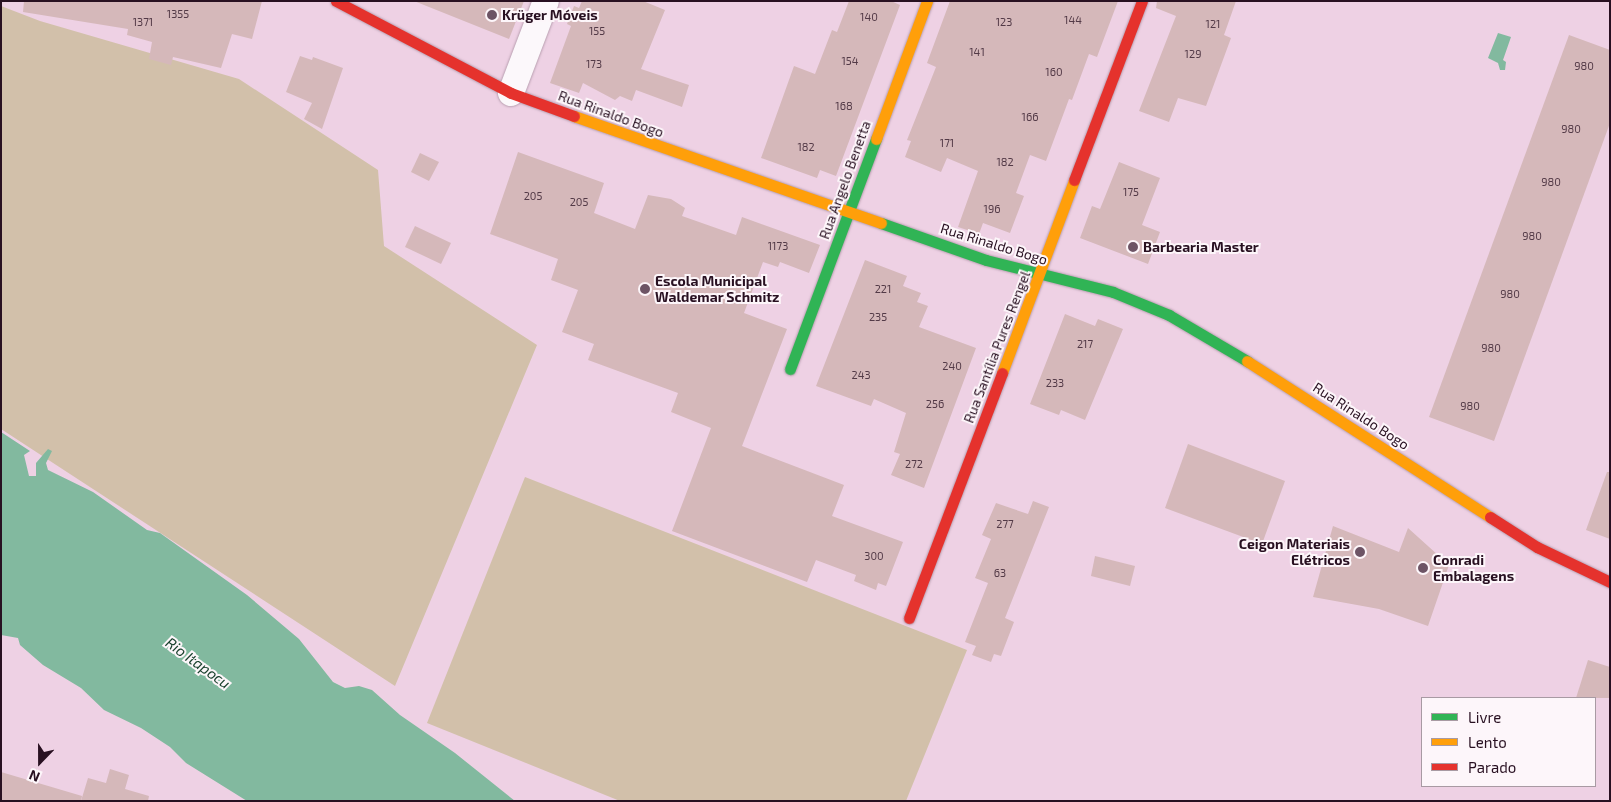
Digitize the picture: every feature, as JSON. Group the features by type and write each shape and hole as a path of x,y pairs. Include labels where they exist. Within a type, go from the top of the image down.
{"main road":[{"name":"Rua Rinaldo Bogo","path":"336,1 511,93 986,260 1113,292 1195,328 1537,548 1610,582"},
{"name":"Rua Angelo Benetta","path":"790,369 927,1"},
{"name":"Rua Santília Pures Rengel","path":"909,618 1041,274 1142,1"}],"street":[{"path":"511,93 546,1"}],"shaded area":[{"path":"1,6 40,21 239,79 378,170 384,246 537,345 395,686 1,429"},
{"path":"525,477 967,650 906,801 620,801 427,723"}],"water":[{"path":"1498,33 1511,37 1503,60 1506,62 1505,70 1500,70 1498,63 1488,58"},
{"name":"Rio Itapocu","path":"1,432 30,451 24,455 29,476 36,476 36,463 48,449 52,451 46,463 48,470 93,492 147,530 160,533 247,595 299,639 333,682 345,688 359,686 372,690 400,715 455,753 515,801 247,801 186,763 170,747 141,728 104,710 81,688 43,665 20,645 18,638 1,635"}],"building":[{"path":"24,1 262,1 252,39 232,34 221,68 173,57 171,65 149,59 152,42 127,35 128,29 23,12"},
{"path":"414,1 524,1 509,39"},
{"path":"582,1 643,1 665,10 641,69 689,85 682,107 636,90 632,101 620,96 615,100 583,83 579,93 550,83 571,26 567,24 574,6 579,8"},
{"path":"849,1 891,1 900,5 836,176 820,170 817,178 761,158 794,66 815,74 832,30 837,32"},
{"path":"950,1 1118,1 1097,57 1089,54 1072,100 1069,99 1046,161 1030,155 1016,193 1024,196 1010,233 983,223 979,234 958,227 978,171 947,158 941,172 905,157 911,141 907,140 936,67 927,63"},
{"path":"1157,1 1236,1 1224,35 1231,38 1206,106 1178,98 1169,122 1139,111 1176,16 1156,8"},
{"path":"1569,35 1610,50 1610,123 1494,441 1429,417"},
{"path":"300,56 312,60 313,57 343,68 322,129 304,119 312,103 286,92"},
{"path":"518,152 604,183 594,213 635,229 648,195 671,199 685,208 682,216 736,235 742,217 820,245 809,273 780,262 778,267 763,262 744,313 787,329 742,446 844,485 832,516 903,542 886,586 878,583 876,590 854,581 856,575 816,560 807,582 672,531 711,428 671,412 678,393 588,360 594,344 562,332 578,290 551,280 558,259 490,234"},
{"path":"420,153 439,162 429,181 411,172"},
{"path":"1119,162 1160,178 1142,225 1160,232 1148,264 1080,238 1092,206 1100,209"},
{"path":"415,226 451,243 441,264 405,247"},
{"path":"865,260 907,276 903,286 921,293 917,302 928,306 919,327 976,348 924,488 891,475 900,454 894,452 906,413 874,399 871,406 816,386"},
{"path":"1065,314 1095,326 1098,319 1123,329 1085,420 1061,410 1059,415 1030,404"},
{"path":"1188,444 1285,481 1262,544 1165,508"},
{"path":"1607,472 1610,472 1610,539 1586,530"},
{"path":"1033,501 1049,507 1005,618 1014,622 1001,656 994,654 991,662 972,655 976,646 965,642 988,583 975,578 991,539 982,535 996,503 1028,514"},
{"path":"1333,526 1399,552 1408,528 1449,565 1428,626 1379,609 1313,597"},
{"path":"1095,556 1135,566 1130,586 1091,576"},
{"path":"1588,660 1610,667 1610,698 1576,697"},
{"path":"110,769 129,775 125,789 149,796 148,801 81,801 88,778 106,783"},
{"path":"1,772 82,796 81,801 1,801"}],"traffic: fast":[{"path":"790,369 876,139"},
{"path":"881,223 986,260 1113,292 1169,315 1247,361"}],"traffic: slow":[{"path":"876,139 927,1"},
{"path":"574,116 881,223"},
{"path":"1002,373 1074,180"},
{"path":"1247,361 1490,517"}],"traffic: jam":[{"path":"336,1 511,93 574,116"},
{"path":"1074,180 1142,1"},
{"path":"909,618 1002,373"},
{"path":"1490,517 1537,547 1610,582"}],"place":[{"name":"Krüger Móveis","path":"492,15"},
{"name":"Barbearia Master","path":"1133,247"},
{"name":"Escola Municipal Waldemar Schmitz","path":"645,289"},
{"name":"Ceigon Materiais Elétricos","path":"1360,552"},
{"name":"Conradi Embalagens","path":"1423,568"}]}
